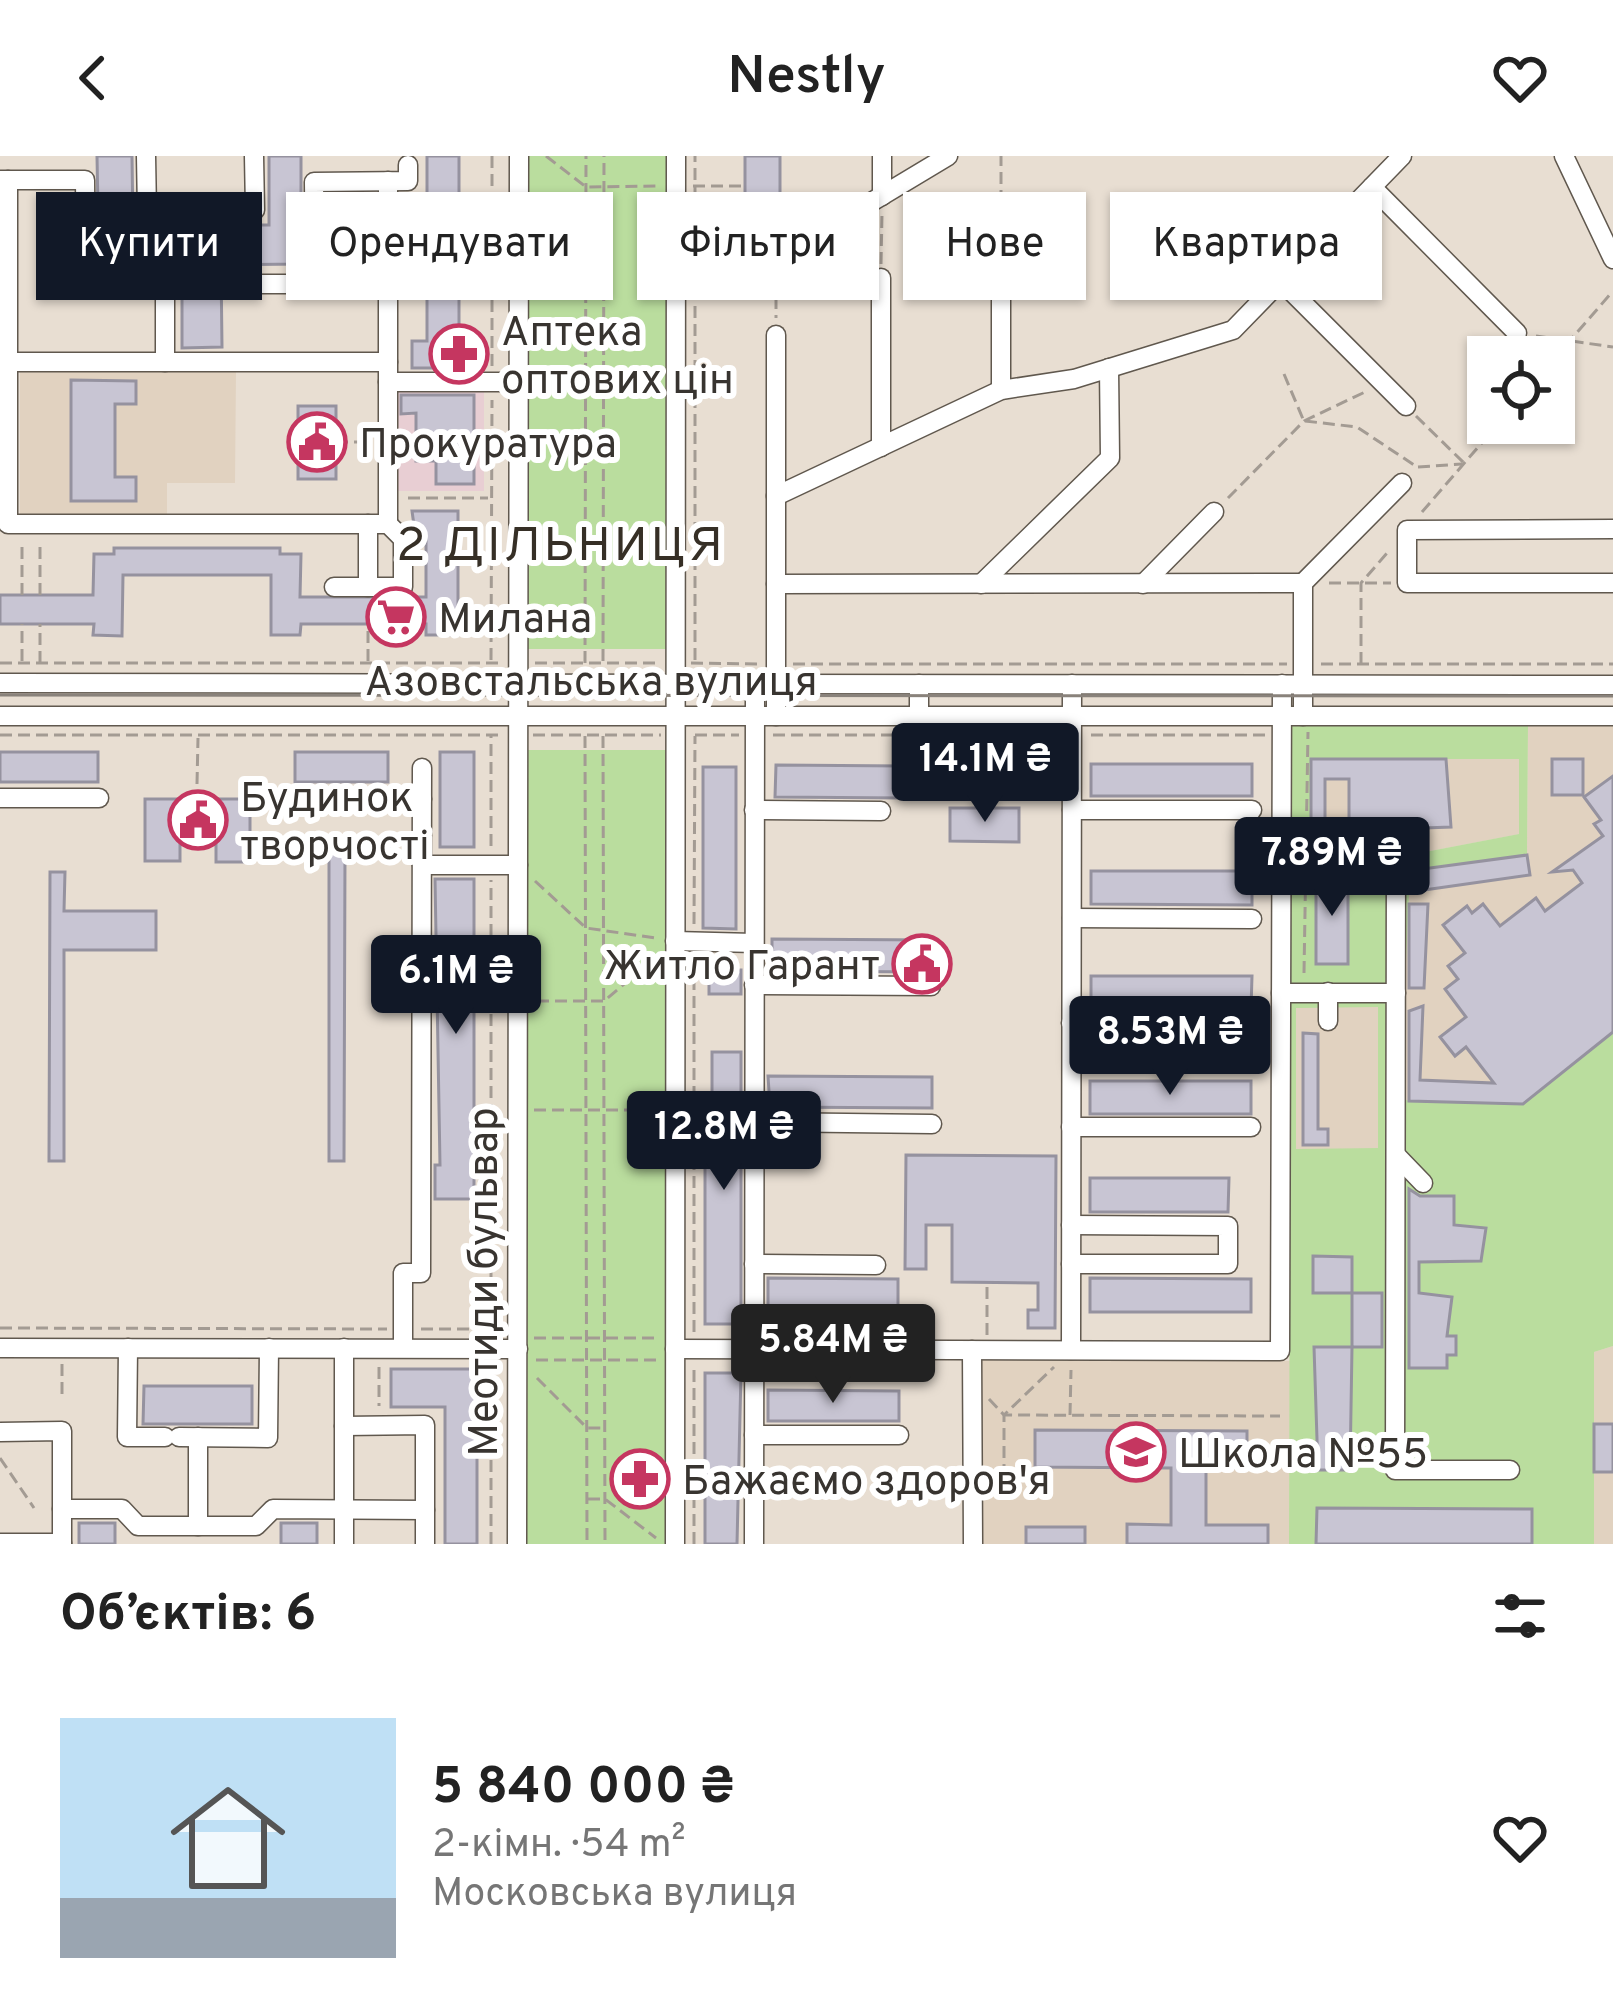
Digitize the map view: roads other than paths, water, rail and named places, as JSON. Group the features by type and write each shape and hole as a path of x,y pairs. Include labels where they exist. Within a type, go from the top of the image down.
{"street":[{"path":"146,156 147,212 255,210 254,156"},
{"name":"Меотиди бульвар","path":"518,156 518,1544"},
{"path":"676,156 685,192"},
{"path":"882,156 882,196"},
{"path":"879,198 948,156"},
{"path":"1367,192 1402,156"},
{"path":"1564,156 1613,259"},
{"path":"262,284 315,284 314,182 408,181 408,165"},
{"path":"165,362 165,285 86,285 85,180 4,180 8,524 378,524 403,539 403,587 334,587"},
{"path":"368,587 378,524 388,498 388,181"},
{"path":"1372,187 1517,333"},
{"path":"881,278 881,447"},
{"path":"675,1544 685,941 675,725 682,670 685,300"},
{"path":"1001,300 1001,390"},
{"path":"776,496 1001,390 1109,368 1233,330 1262,300"},
{"path":"1300,300 1406,406"},
{"path":"776,335 776,716"},
{"path":"8,362 165,362 518,382"},
{"path":"981,584 1110,458 1109,368"},
{"path":"1304,725 1303,584 1402,483"},
{"path":"1143,584 1214,512"},
{"path":"1613,530 1407,530 1407,584 1613,583"},
{"path":"776,584 1303,584"},
{"name":"Азовстальська вулиця","path":"0,683 682,670 754,684 776,674 919,684 1613,685"},
{"path":"754,684 754,1544"},
{"path":"919,684 919,789"},
{"path":"1071,1350 1072,684"},
{"path":"680,1349 1280,1351 1282,684"},
{"name":"Азовстальська вулиця","path":"0,716 518,725 754,725 776,716 919,725 1072,725 1282,716 1304,725 1613,716"},
{"path":"403,1338 403,1273 421,1273 422,768"},
{"path":"0,798 99,798"},
{"path":"294,799 422,799"},
{"path":"754,810 881,811"},
{"path":"1072,810 1252,810"},
{"path":"1396,845 1395,1470 1510,1470"},
{"path":"422,865 518,865"},
{"path":"1072,919 1252,919"},
{"path":"685,941 754,943"},
{"path":"754,985 931,986"},
{"path":"1281,992 1396,993"},
{"path":"1328,992 1328,1021"},
{"path":"1072,1023 1252,1024"},
{"path":"754,1122 932,1124"},
{"path":"1071,1127 1251,1127"},
{"path":"1396,1155 1424,1183"},
{"path":"1071,1226 1228,1226 1228,1264 1071,1264"},
{"path":"754,1264 876,1265"},
{"path":"0,1348 344,1348 403,1338 518,1349"},
{"path":"128,1348 128,1437 268,1438 268,1348"},
{"path":"344,1348 344,1544"},
{"path":"973,1544 979,1350"},
{"path":"344,1426 425,1426 425,1544"},
{"path":"0,1432 62,1431 62,1544 0,1543"},
{"path":"754,1435 899,1435"},
{"path":"180,1437 197,1526"},
{"path":"62,1509 122,1509 138,1526 256,1526 272,1510 425,1510"}],"tram line":[{"path":"0,695 1613,696"}],"place":[{"name":"Аптека оптових цін","path":"459,354"},
{"name":"Прокуратура","path":"317,442"},
{"name":"Милана","path":"396,617"},
{"name":"Будинок творчості","path":"198,820"},
{"name":"Житло Гарант","path":"922,964"},
{"name":"Школа №55","path":"1136,1452"},
{"name":"Бажаємо здоров'я","path":"640,1479"}],"district":[{"name":"2 ДІЛЬНИЦЯ","path":"561,543"}]}
